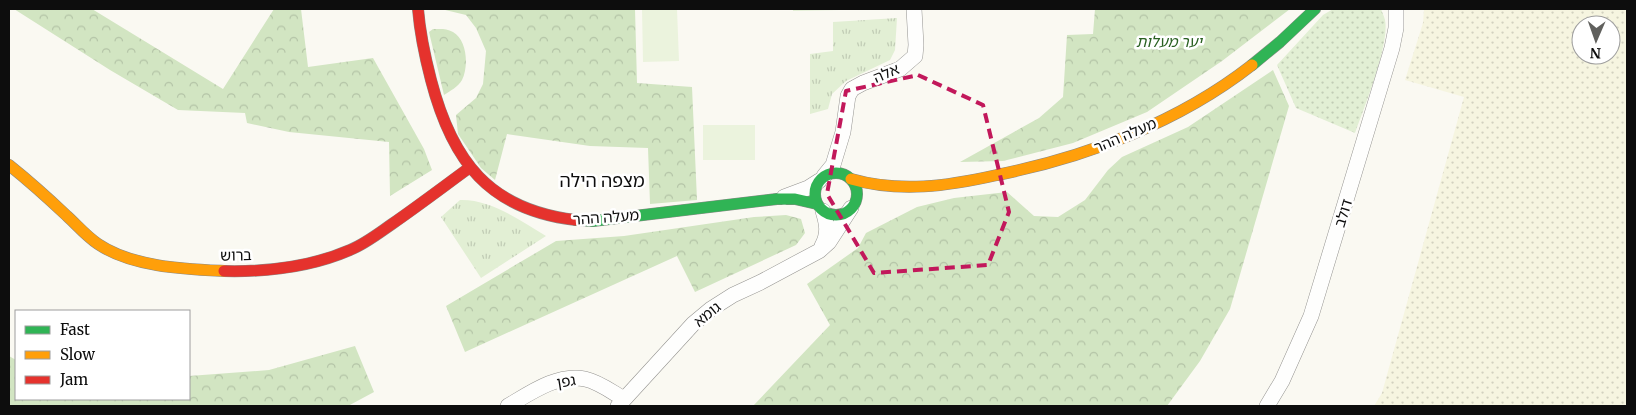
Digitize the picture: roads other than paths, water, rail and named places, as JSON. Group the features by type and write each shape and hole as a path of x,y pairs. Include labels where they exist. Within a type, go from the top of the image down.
{"street":[{"name":"מעלה ההר","path":"418,9 420,34 436,102 454,145 469,168 485,185 521,206 542,214 574,221 593,221 777,199 796,194 822,178"},
{"name":"אלה","path":"822,178 833,165 842,132 848,96 852,89 900,69 915,56 914,9"},
{"name":"מעלה ההר","path":"849,177 875,186 891,188 956,183 1026,170 1104,146 1138,132 1179,111 1248,67 1277,45 1314,10"},
{"name":"דולב","path":"1266,406 1282,381 1312,316 1392,48 1396,28 1395,10"},
{"name":"אלה","path":"842,132 844,169 849,177"},
{"name":"ברוש","path":"9,165 83,232 101,246 119,255 145,263 232,271 280,268 326,260 349,251 368,241 469,168"},
{"path":"831,173 849,177 855,186 857,195 853,205 829,242 819,251 827,235 827,223 815,197 815,190 822,178 831,173"},
{"name":"מעלה ההר","path":"853,205 870,195 905,187"},
{"name":"מעלה ההר","path":"777,199 795,200 820,208"},
{"path":"820,208 830,214 837,215 844,213 853,205"},
{"name":"גומא","path":"621,403 693,324 711,309 733,295 819,251"},
{"name":"גפן","path":"508,406 544,385 568,379 585,379 600,385 621,403"}],"district":[{"name":"מצפה הילה","path":"602,180"}],"park label":[{"name":"יער מעלות","path":"1169,41"}]}
